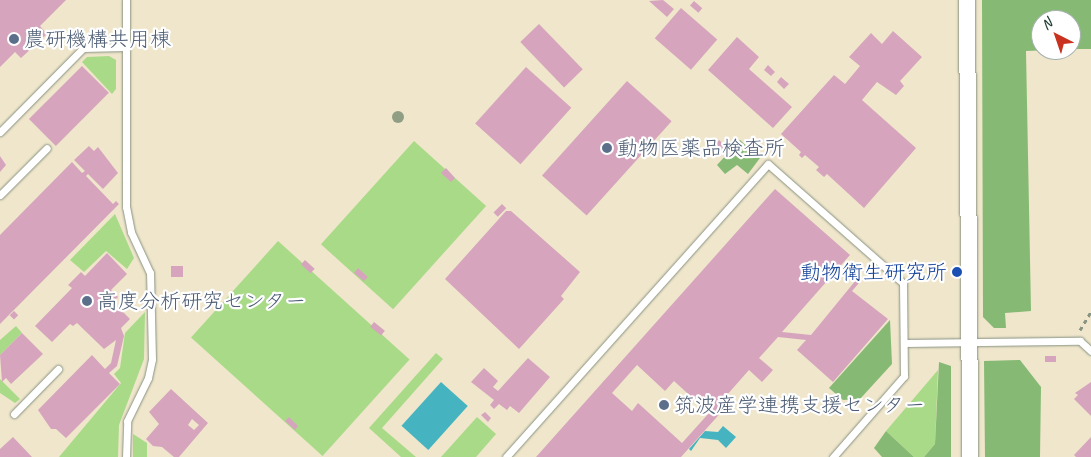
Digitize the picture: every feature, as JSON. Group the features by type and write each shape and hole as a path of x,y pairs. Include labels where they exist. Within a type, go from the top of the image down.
{"street":[{"path":"967,0 970,457"}],"lane":[{"path":"126,0 126,207 131,232 150,273 152,359 148,378 127,420 126,457"},
{"path":"0,132 83,48 126,47"},
{"path":"0,195 47,148"},
{"path":"506,457 768,164 903,283 904,376 833,457"},
{"path":"905,343 1080,341 1091,352"},
{"path":"14,414 58,369"}],"path":[{"path":"1080,341 1080,330 1091,312"}],"green space":[{"path":"982,0 1091,0 1091,49 1081,49 1081,10 1031,10 1031,51 1026,51 1031,311 1005,313 1006,328 994,328 983,317"},
{"path":"109,56 116,60 116,89 112,94 82,62 87,57"},
{"path":"740,140 760,158 748,174 737,165 725,174 717,165"},
{"path":"414,141 486,206 393,309 321,244"},
{"path":"115,214 134,258 127,269 106,251 84,272 70,260"},
{"path":"278,241 410,359 323,456 191,338"},
{"path":"145,312 144,359 119,425 118,457 59,457 121,383 114,374 120,368 125,333"},
{"path":"890,320 892,364 860,399 843,400 829,388"},
{"path":"16,326 22,333 0,355 0,340"},
{"path":"436,353 443,359 382,428 416,457 401,457 369,428"},
{"path":"1020,360 1041,387 1040,457 985,457 984,361"},
{"path":"939,362 951,366 951,457 924,457 935,444"},
{"path":"938,370 935,444 924,457 914,457 886,431"},
{"path":"0,379 20,399 15,403 0,393"},
{"path":"477,417 496,434 476,457 441,457"},
{"path":"886,431 914,457 882,457 874,448"},
{"path":"133,434 147,443 147,457 133,457"}],"water":[{"path":"441,382 468,406 428,450 402,426"},
{"path":"723,426 736,437 726,448 718,440 700,438 691,451 689,449 705,431 718,432"}],"building":[{"name":"農研機構共用棟","path":"0,0 66,0 40,26 47,34 21,58 15,52 0,67"},
{"path":"663,0 674,9 667,17 649,1"},
{"path":"694,1 702,8 698,13 690,6"},
{"path":"681,8 717,39 691,70 655,38"},
{"path":"539,24 583,69 564,87 520,42"},
{"path":"893,31 922,57 900,81 904,86 896,95 877,82 862,100 916,148 864,208 827,174 824,177 816,170 819,167 805,155 802,158 799,155 801,152 781,134 834,75 845,84 860,66 849,57 871,33 882,44"},
{"path":"737,37 759,57 749,69 792,107 773,128 708,70"},
{"path":"768,65 775,72 771,76 764,70"},
{"path":"82,66 109,93 56,146 29,119"},
{"path":"526,67 571,108 520,164 475,123"},
{"path":"781,77 789,84 784,89 777,82"},
{"path":"627,81 672,121 587,216 542,175"},
{"path":"719,140 728,148 720,157 711,149"},
{"path":"89,146 94,151 98,147 118,173 103,189 88,174 86,176 113,204 116,201 119,204 0,324 0,235 72,162 82,173 85,171 74,160"},
{"path":"0,156 6,165 0,172"},
{"path":"446,168 455,178 451,182 441,173"},
{"path":"775,189 850,255 782,332 811,335 856,280 859,283 852,291 888,319 833,382 797,350 806,340 778,337 759,358 773,370 762,382 749,370 719,404 725,408 681,457 536,457","holes":["637,365 665,391 674,381 709,413 682,443 638,403 632,411 612,393"]},
{"path":"502,204 506,208 498,217 494,212"},
{"path":"506,211 511,211 580,272 561,296 564,299 519,349 445,279"},
{"path":"107,253 127,274 111,290 118,297 113,302 130,319 121,328 124,336 117,366 109,373 120,384 66,438 56,429 51,429 38,410 92,355 105,369 111,363 116,340 104,349 77,323 73,326 70,324 52,342 35,326 72,288 68,285 81,272 85,276"},
{"path":"305,260 315,269 311,273 301,264"},
{"path":"171,266 183,266 183,277 171,277"},
{"path":"358,268 368,277 364,281 354,273"},
{"path":"14,311 18,315 14,319 10,315"},
{"path":"374,322 385,331 381,335 370,327"},
{"path":"22,333 43,354 11,384 6,378 2,382 0,355"},
{"path":"1045,356 1056,356 1056,362 1045,362"},
{"path":"528,358 550,377 519,413 510,406 507,410 499,404 494,409 490,405 494,400 471,382 484,368 498,381 493,387 498,391"},
{"path":"1091,382 1091,416 1074,399 1078,395 1075,393"},
{"path":"171,389 208,423 179,457 174,457 162,447 153,446 146,439 159,424 149,412","holes":["192,419 199,425 194,430 188,425"]},
{"path":"485,412 491,418 488,422 481,415"},
{"path":"289,417 298,426 295,430 285,421"},
{"path":"13,437 32,457 0,457 0,449"},
{"path":"1091,437 1091,457 1076,457 1074,455"}],"place":[{"name":"農研機構共用棟","path":"14,39"},
{"name":"動物医薬品検査所","path":"607,148"},
{"name":"動物衛生研究所","path":"957,272"},
{"name":"高度分析研究センター","path":"87,301"},
{"name":"筑波産学連携支援センター","path":"664,405"}]}
